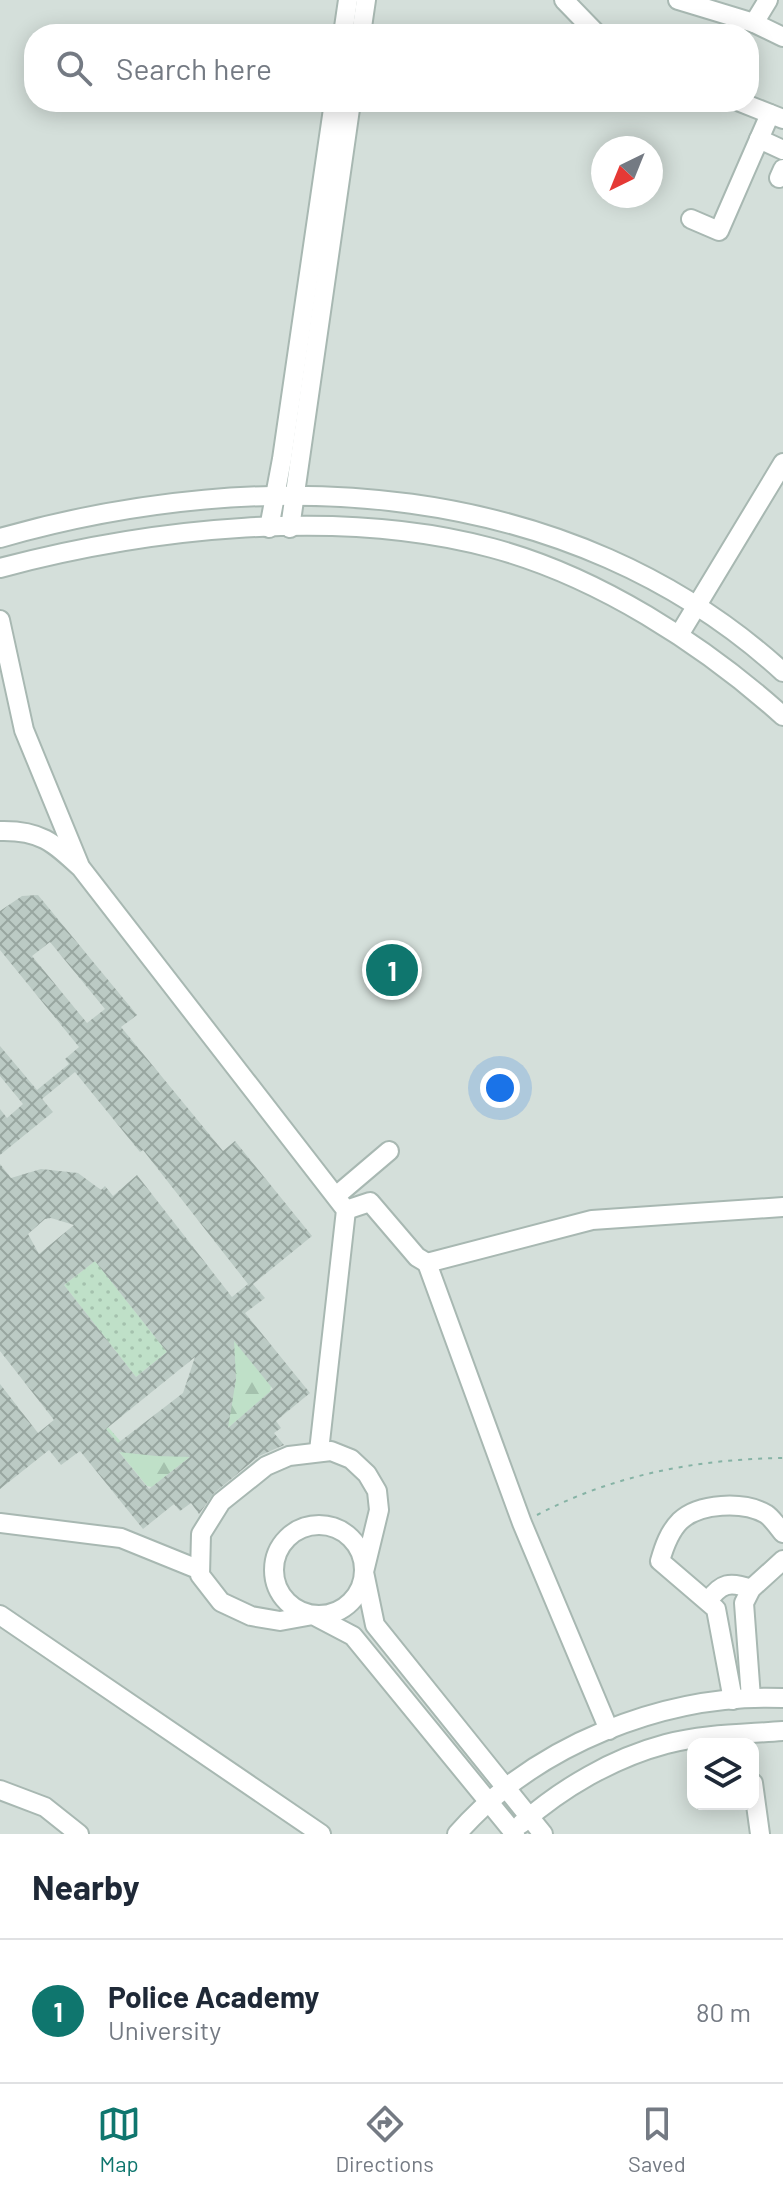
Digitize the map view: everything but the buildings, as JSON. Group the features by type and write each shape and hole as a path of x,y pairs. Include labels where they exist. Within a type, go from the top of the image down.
{"street":[{"path":"344,24 348,0"},
{"path":"362,24 366,0"},
{"path":"564,0 587,24"},
{"path":"678,0 754,23 768,0"},
{"path":"759,25 783,37"},
{"path":"269,528 333,112"},
{"path":"290,528 350,112"},
{"path":"691,219 719,231 759,139 777,117"},
{"path":"759,139 783,150"},
{"path":"679,635 783,463"},
{"path":"0,538 71,520 156,506 275,498 397,500 471,512 536,530 604,554 696,607 760,651 783,672"},
{"path":"0,568 59,552 157,535 269,528 394,531 492,548 599,589 679,635 739,676 783,716"},
{"path":"0,620 24,730 81,868"},
{"path":"0,831 21,831 51,840 81,868 341,1203"},
{"path":"319,1451 341,1203 389,1151"},
{"path":"341,1203 370,1202 417,1257 427,1263 522,1523 609,1730"},
{"path":"427,1263 592,1220 783,1207"},
{"path":"0,1523 121,1538 200,1570 221,1602 251,1616 280,1621 313,1615 322,1617 340,1611 355,1599 379,1510 377,1491 367,1474 351,1459 331,1451 289,1456 266,1466 221,1502 201,1534 200,1570"},
{"path":"742,1699 716,1609 660,1561 665,1543 681,1520 710,1506 742,1507 766,1514 783,1533"},
{"path":"543,1834 529,1817 507,1790 375,1625 364,1572 365,1563 357,1544 344,1532 325,1525 306,1527 289,1535 278,1549 273,1568 275,1587 287,1603 353,1636 513,1833 529,1817 546,1802 602,1769 667,1744 687,1743"},
{"path":"747,1738 742,1699 744,1603 751,1589 783,1560"},
{"path":"708,1601 721,1585 730,1583 751,1589"},
{"path":"0,1615 321,1834"},
{"path":"457,1834 546,1761 609,1730 648,1716 704,1702 783,1698"},
{"path":"752,1738 783,1731"},
{"path":"0,1790 45,1807 79,1834"},
{"path":"757,1810 760,1834"}],"path":[{"path":"522,1523 571,1497 664,1468 783,1458"}],"shaded area":[{"path":"0,0 783,0 783,1834 0,1834"}],"green space":[{"path":"95,1261 167,1352 136,1377 64,1285"},
{"path":"226,1330 271,1386 270,1392 229,1427 225,1423 236,1379"},
{"path":"108,1427 122,1443 191,1456 152,1487 147,1486 103,1432"}],"place":[{"name":"Police Academy","path":"392,970"}]}
